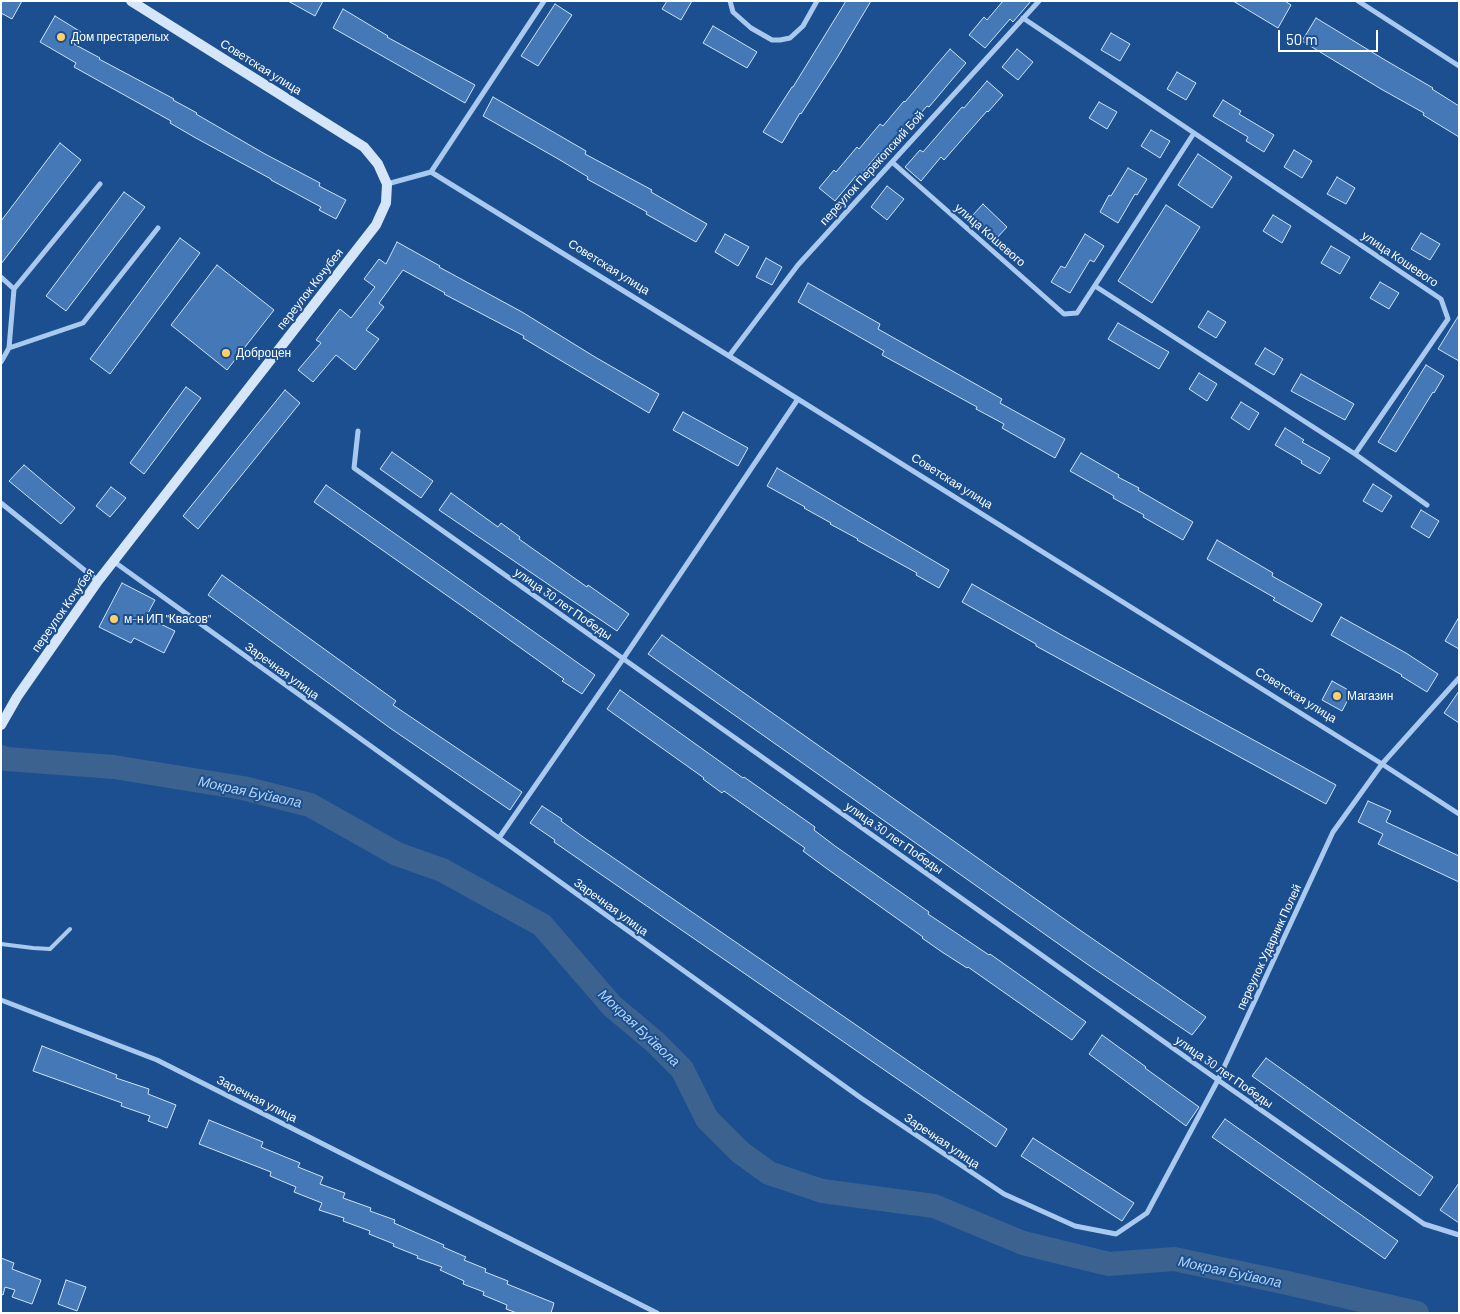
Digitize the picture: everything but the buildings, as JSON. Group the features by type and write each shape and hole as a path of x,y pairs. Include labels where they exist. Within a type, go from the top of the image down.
{"main road":[{"name":"Советская улица","path":"131,1 364,147 378,164 387,184"},
{"name":"переулок Кочубея","path":"1,725 17,697 113,561 376,225 386,203 387,184"}],"street":[{"path":"387,184 431,172 544,1"},
{"path":"730,1 733,12 751,28 772,40 780,40 790,38 803,26 817,1"},
{"name":"переулок Перекопский Бой","path":"729,356 798,265 1039,1"},
{"path":"1358,1 1459,66"},
{"name":"улица Кошевого","path":"1023,18 1441,299 1448,319 1355,454"},
{"name":"улица Кошевого","path":"892,162 1064,314 1077,313 1194,133"},
{"name":"Советская улица","path":"431,172 798,399 1459,814"},
{"path":"1,362 9,348 14,289 100,184"},
{"path":"9,348 84,323 158,228"},
{"path":"1,277 14,289"},
{"path":"1095,286 1355,454 1427,505"},
{"path":"499,838 623,659 798,399"},
{"name":"улица 30 лет Победы","path":"358,431 354,468 1424,1224 1459,1235"},
{"path":"1,503 98,581"},
{"name":"Заречная улица","path":"113,561 861,1098 1004,1194 1075,1226 1116,1234"},
{"name":"переулок Ударник Полей","path":"1116,1234 1147,1213 1218,1080 1334,832 1382,764 1459,678"},
{"name":"Заречная улица","path":"1,1000 157,1060 657,1313"}],"lane":[{"path":"1,944 50,949 70,929"}],"waterway":[{"name":"Мокрая Буйвола","path":"1,757 6,759 114,767 243,788 310,805 397,854 442,870 542,925 612,1006 655,1042 682,1069 707,1119 740,1152 769,1173 822,1191 934,1206 1023,1243 1109,1264 1174,1259 1417,1313"}],"place":[{"name":"Дом престарелых","path":"61,37"},
{"name":"Доброцен","path":"226,353"},
{"name":"м-н ИП \"Квасов\"","path":"114,619"},
{"name":"Магазин","path":"1337,696"}]}
